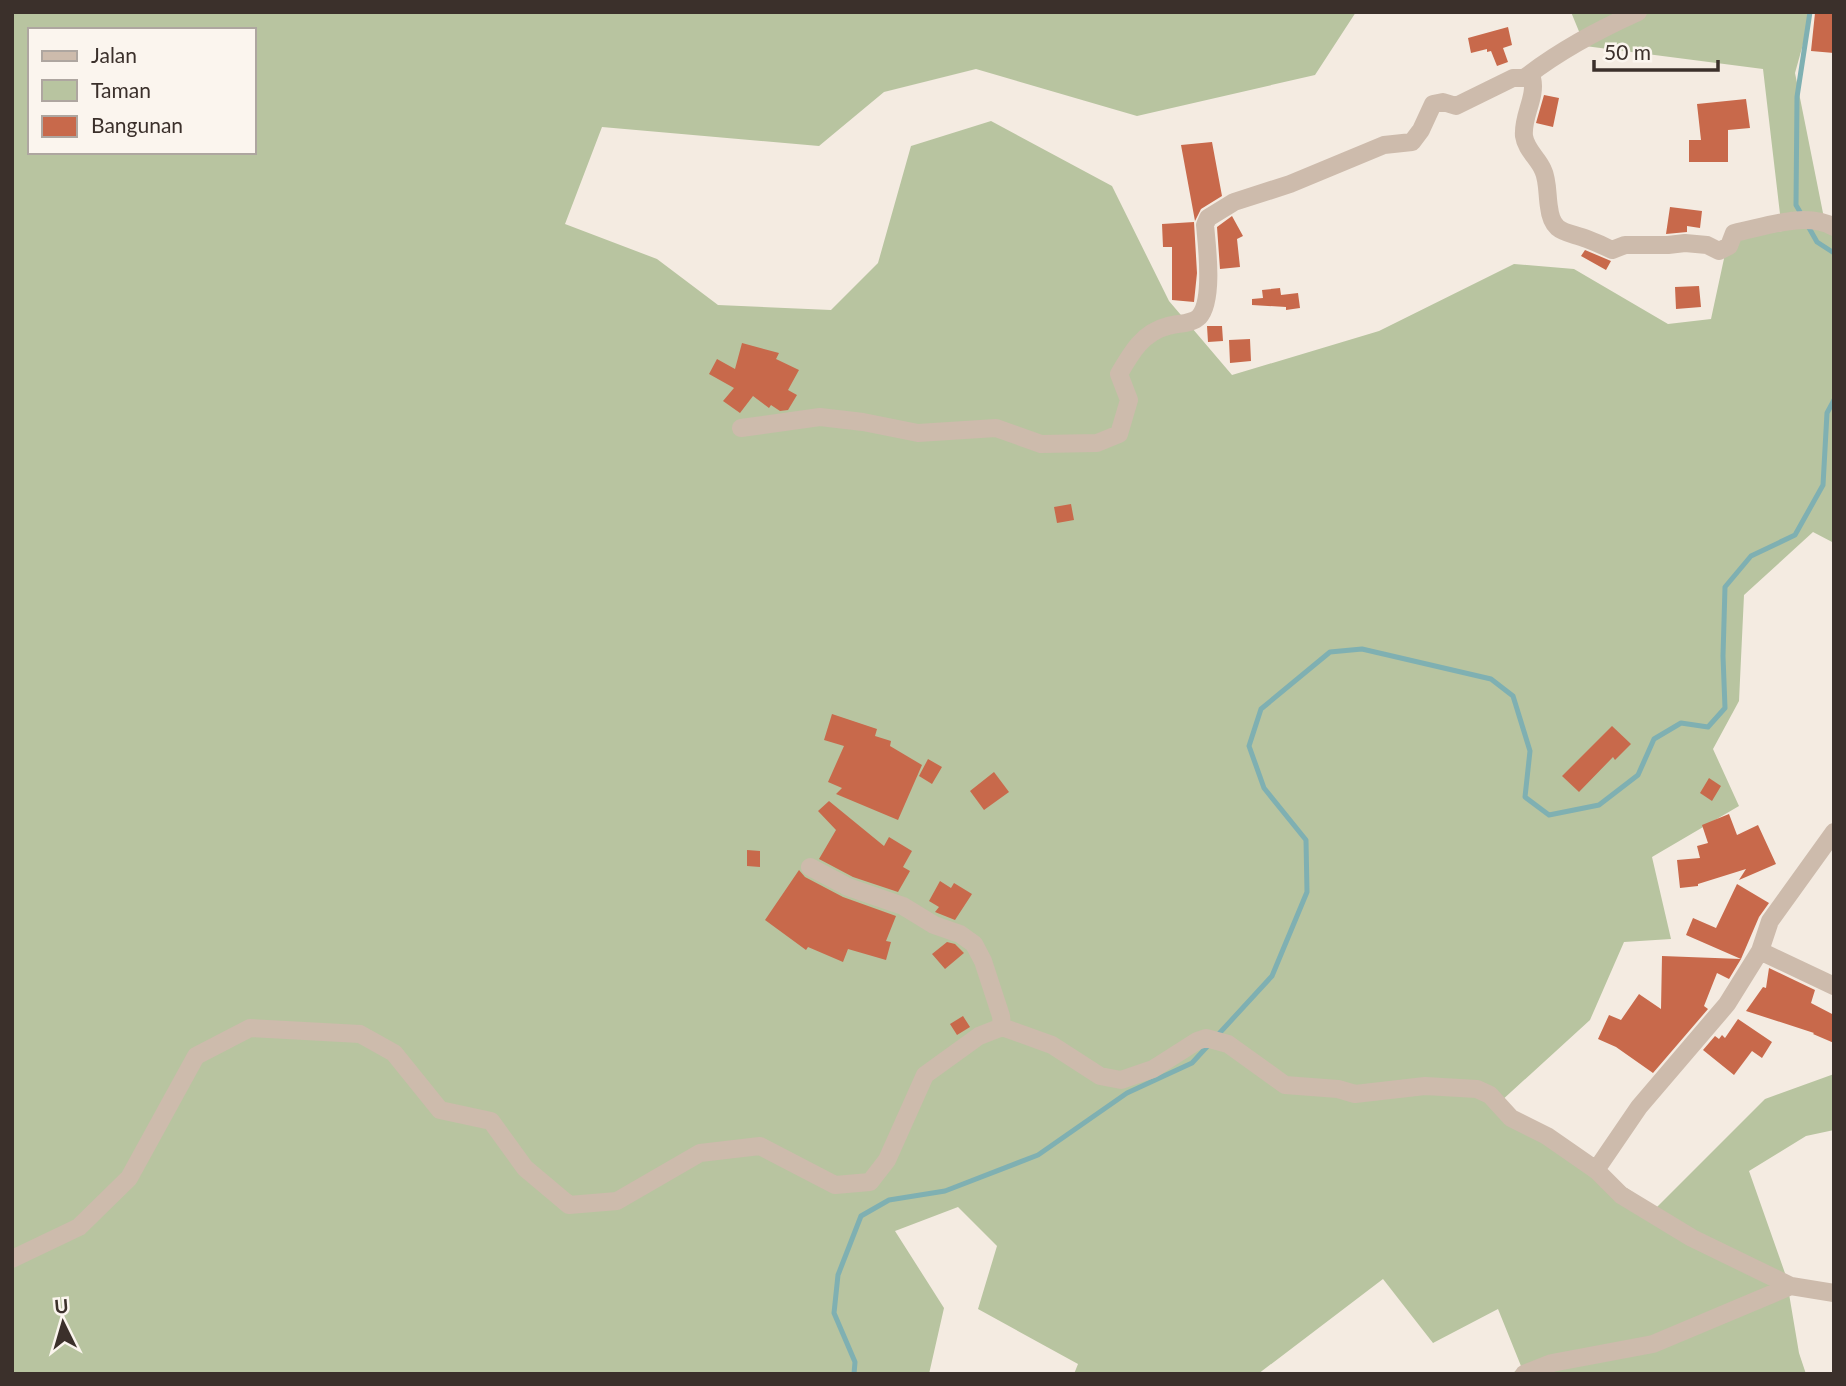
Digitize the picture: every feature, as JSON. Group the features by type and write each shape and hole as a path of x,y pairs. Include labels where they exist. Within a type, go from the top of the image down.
{"street":[{"path":"741,428 820,417 918,433 996,428 1041,444 1097,443 1119,434 1129,400 1119,374 1136,345 1164,326 1197,320 1202,313 1209,275 1205,225 1208,218 1234,202 1290,184 1384,145 1412,142 1421,130 1433,103 1443,102 1456,106 1513,78 1527,76 1556,53 1638,12"},
{"path":"1527,76 1532,78 1534,85 1525,117 1524,137 1544,171 1549,213 1561,232 1612,250 1625,245 1685,243 1707,244 1719,251 1729,246 1734,233 1798,220 1827,223"},
{"path":"1596,1170 1639,1107 1727,1004 1760,951 1770,921 1834,832"},
{"path":"810,867 848,887 903,906 934,925 960,934 974,944 983,961 1002,1027"},
{"path":"1760,951 1834,986"},
{"path":"12,1259 79,1227 129,1178 196,1056 250,1028 360,1034 394,1053 440,1110 491,1121 525,1168 569,1205 617,1200 700,1153 760,1146 835,1185 870,1182 887,1160 925,1075 979,1036 1002,1027 1052,1045 1101,1076 1121,1080 1153,1069 1206,1038 1228,1044 1285,1085 1338,1089 1355,1094 1425,1086 1477,1088 1490,1095 1511,1118 1557,1143 1596,1170 1621,1195 1692,1238 1791,1286 1834,1293"},
{"path":"1524,1374 1552,1363 1653,1344 1791,1286"}],"green space":[{"path":"12,12 1356,12 1315,75 1137,116 976,69 884,92 819,146 602,127 565,224 657,259 718,305 831,310 878,263 911,146 991,121 1112,186 1169,301 1232,375 1379,331 1514,264 1574,269 1668,324 1711,319 1728,240 1782,231 1763,69 1585,46 1571,12 1812,12 1795,73 1827,233 1834,236 1834,543 1813,532 1744,595 1739,701 1713,749 1739,806 1652,857 1671,939 1624,942 1590,1020 1500,1102 1656,1208 1765,1099 1834,1074 1834,1130 1806,1136 1749,1171 1786,1276 1799,1353 1806,1374 1512,1374 1521,1366 1498,1309 1433,1343 1383,1279 1258,1374 1074,1374 1078,1364 978,1309 997,1246 958,1207 895,1231 944,1308 929,1374 12,1374"}],"building":[{"path":"1815,13 1834,14 1834,53 1811,51"},
{"path":"1508,27 1512,45 1503,48 1508,62 1497,66 1491,51 1487,52 1487,49 1471,53 1468,38"},
{"path":"1544,95 1559,98 1553,127 1536,123"},
{"path":"1746,99 1750,128 1728,130 1728,162 1689,162 1689,140 1701,140 1697,104"},
{"path":"1212,142 1222,196 1201,209 1195,221 1181,145"},
{"path":"1670,207 1702,211 1700,228 1687,226 1687,232 1666,234"},
{"path":"1232,216 1243,236 1237,239 1240,267 1220,269 1217,227"},
{"path":"1194,222 1197,273 1194,302 1172,300 1172,247 1163,247 1162,224"},
{"path":"1585,250 1611,261 1606,270 1581,256"},
{"path":"1699,286 1701,307 1676,309 1675,287"},
{"path":"1280,288 1281,295 1298,293 1300,308 1286,310 1286,307 1252,305 1252,299 1263,298 1262,290"},
{"path":"1207,326 1222,326 1223,341 1208,342"},
{"path":"1250,339 1251,361 1230,363 1229,340"},
{"path":"742,343 779,353 776,359 799,370 788,390 797,395 788,410 780,411 771,405 769,408 753,396 740,413 723,401 734,388 709,374 717,359 735,369"},
{"path":"1071,504 1074,520 1057,523 1054,507"},
{"path":"832,714 877,729 875,736 891,741 890,746 922,765 898,820 836,794 842,788 828,782 844,746 824,740"},
{"path":"1612,726 1631,744 1615,760 1613,757 1579,792 1562,776"},
{"path":"928,759 942,767 932,784 919,776"},
{"path":"994,772 1009,792 984,810 970,791"},
{"path":"1709,778 1721,786 1712,801 1700,793"},
{"path":"829,801 884,846 889,837 912,851 903,867 910,871 898,892 853,877 819,859 836,830 818,811"},
{"path":"1729,814 1737,835 1758,825 1776,864 1739,880 1746,869 1698,886 1680,888 1677,860 1700,858 1697,846 1708,843 1702,825"},
{"path":"747,850 760,851 760,867 747,866"},
{"path":"799,870 805,877 843,897 896,916 886,941 891,942 886,960 848,949 843,962 808,947 806,950 765,920"},
{"path":"940,881 951,888 954,883 972,894 955,920 935,912 939,907 929,901"},
{"path":"1737,884 1769,903 1759,917 1741,959 1686,935 1693,918 1716,928"},
{"path":"947,942 955,944 964,953 945,969 932,954"},
{"path":"1662,956 1741,959 1729,979 1717,973 1704,1006 1708,1009 1653,1073 1616,1047 1598,1039 1609,1015 1621,1020 1639,994 1661,1009"},
{"path":"1769,968 1815,990 1811,1003 1834,1015 1834,1043 1814,1033 1746,1011 1763,987 1766,988"},
{"path":"963,1016 970,1027 957,1035 950,1024"},
{"path":"1738,1019 1772,1042 1762,1058 1752,1051 1734,1075 1703,1050 1715,1036 1719,1039 1722,1035 1725,1038"}],"waterway":[{"path":"1803,217 1796,205 1797,97 1810,12"},
{"path":"1808,226 1817,242 1834,253"},
{"path":"854,1374 855,1362 834,1313 838,1275 861,1216 889,1200 945,1191 1038,1155 1127,1093 1192,1063 1272,976 1307,892 1306,840 1264,788 1249,746 1261,709 1330,652 1362,649 1491,679 1513,696 1530,751 1525,797 1549,815 1599,805 1638,775 1654,739 1681,723 1708,727 1725,708 1725,587 1751,556 1795,535 1823,485 1827,413 1834,400"}]}
